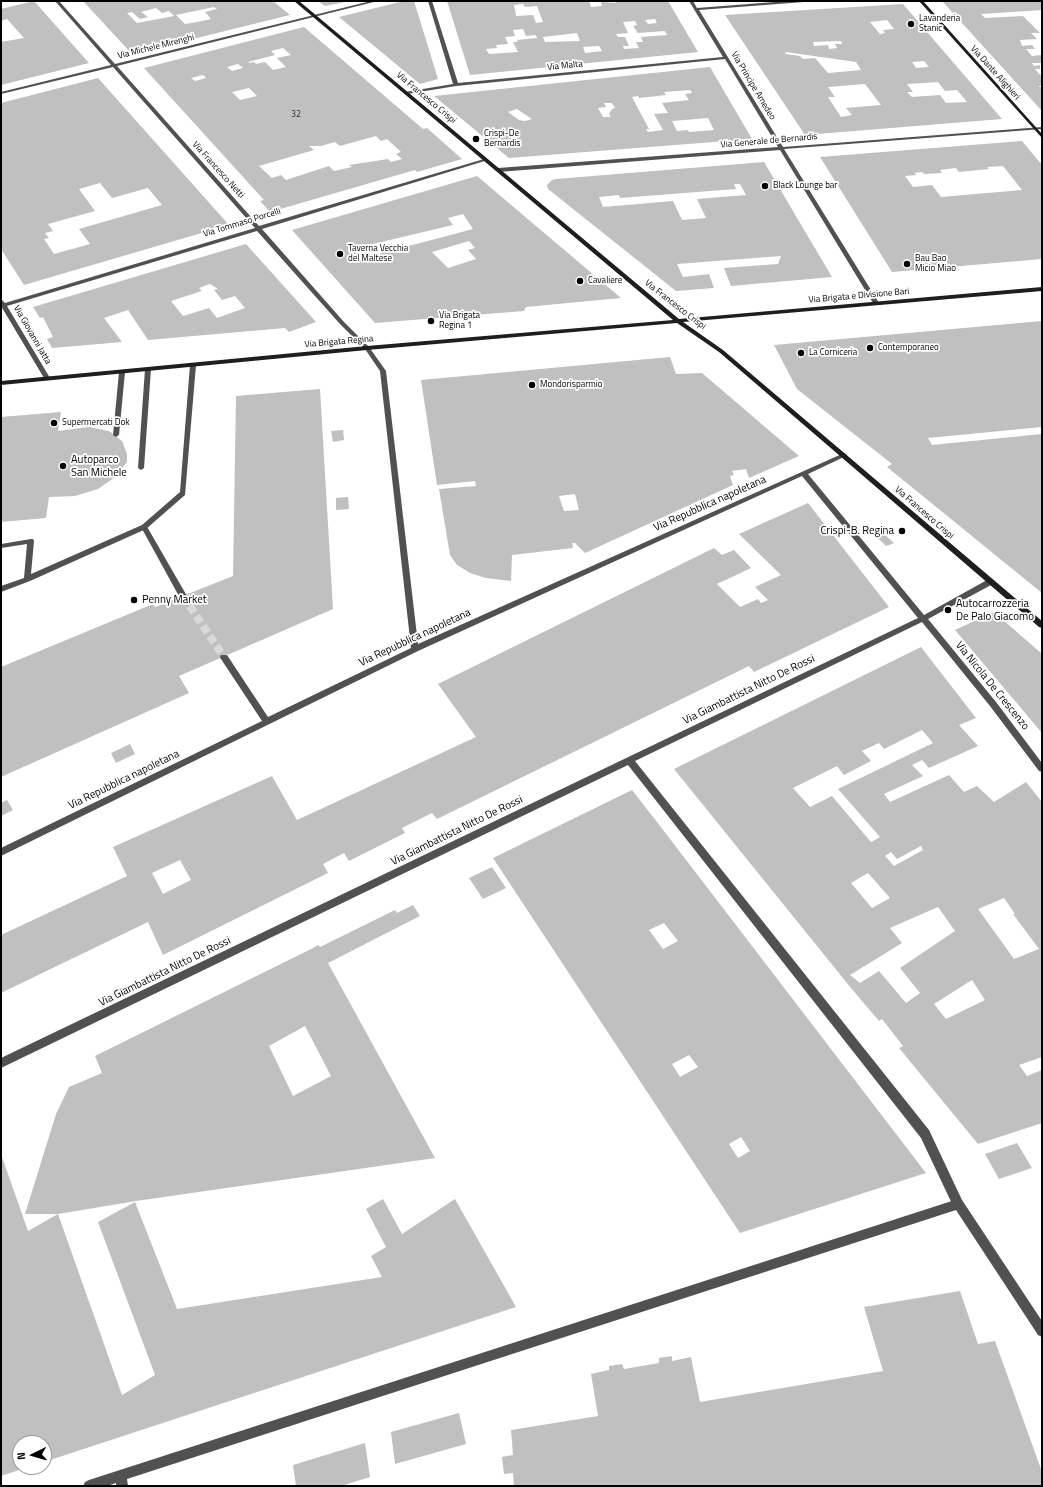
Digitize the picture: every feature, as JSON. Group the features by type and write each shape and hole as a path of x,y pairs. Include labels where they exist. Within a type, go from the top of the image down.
{"main road":[{"name":"Via Francesco Crispi","path":"296,1 678,321 721,351 1042,625"},
{"name":"Via Dante Alighieri","path":"921,1 1042,137"},
{"name":"Via Brigata e Divisione Bari","path":"678,321 1042,289"},
{"name":"Via Brigata Regina","path":"1,383 367,348 678,321"}],"street":[{"name":"Via Francesco Netti","path":"57,1 342,323 367,348 383,371 414,649"},
{"name":"Via Michele Mirenghi","path":"1,93 376,1"},
{"path":"430,1 456,85"},
{"name":"Via Principe Amedeo","path":"691,1 876,303"},
{"path":"696,9 804,1"},
{"name":"Via Malta","path":"406,94 456,85 726,58"},
{"name":"Via Generale de Bernardis","path":"498,170 1042,128"},
{"name":"Via Tommaso Porcelli","path":"2,302 259,228 486,160"},
{"name":"Via Giovanni Jatta","path":"2,302 47,378"},
{"path":"1,588 27,579 144,526 183,493 193,365"},
{"path":"141,468 148,369"},
{"path":"116,435 122,372"},
{"name":"Via Repubblica napoletana","path":"1,852 414,649 844,455"},
{"name":"Via Nicola De Crescenzo","path":"804,474 993,704 1042,769"},
{"path":"144,526 184,596"},
{"path":"1,546 31,541 27,579"},
{"name":"Via Giambattista Nitto De Rossi","path":"1,1063 922,619 990,582"},
{"path":"224,656 267,722"},
{"path":"629,760 925,1134 958,1204 1042,1331"},
{"path":"89,1486 121,1481 958,1204"}],"building":[{"path":"34,1 89,63 1,85 1,42 24,38 7,19 1,21 1,9"},
{"path":"83,1 273,1 290,15 132,54","holes":["214,7 217,9 205,12 211,19 197,22 185,24 176,15","156,8 162,13 169,11 174,16 137,23 127,13 132,12 140,19 148,17 141,12"]},
{"path":"318,1 345,1 345,2 325,6"},
{"path":"404,1 414,1 438,79 420,84 339,17"},
{"path":"447,1 589,1 591,7 602,6 601,2 616,3 615,1 668,1 698,52 470,75","holes":["523,4 525,7 537,6 543,22 536,23 533,15 516,16 514,5","655,19 657,23 648,24 645,20","635,21 637,25 633,26 638,33 665,31 667,35 641,37 643,42 636,42 639,48 624,49 623,46 629,46 625,37 618,37 616,34 628,33 623,22","523,29 526,36 536,35 537,38 517,40 518,42 513,42 518,52 489,54 486,49 497,48 496,45 508,44 505,37 515,36 513,30","577,33 580,41 545,42 543,37","599,46 602,51 585,53 583,47"]},
{"path":"942,1 1042,1 1042,10 981,14 985,18 1023,16 1040,33 1031,33 1037,39 1020,40 1022,46 1032,45 1035,49 1026,49 1032,56 1041,55 1041,63 1032,63 1034,66 1040,65 1040,69 1035,69 1042,77 1042,85 1038,87 1042,87 1042,111"},
{"path":"903,4 1002,119 805,135 725,15","holes":["887,20 894,29 883,30 885,33 880,34 870,22","841,41 842,44 835,44 837,48 829,49 828,45 814,46 813,42","786,52 856,62 861,70 828,73 815,58 803,59 800,56 785,54","924,61 929,67 916,68 912,62","938,82 945,91 957,90 967,102 946,103 940,95 912,97 907,92 913,92 907,84","865,84 881,105 846,108 852,115 841,117 828,97 835,97 828,87"]},
{"path":"304,27 423,129 427,128 462,159 417,172 415,170 270,212 260,201 264,200 144,68","holes":["283,48 291,55 277,58 286,67 273,70 265,62 256,64 254,62 248,62 275,55 271,51","238,64 243,68 232,71 227,67","203,75 206,78 195,81 191,78","249,88 257,96 240,100 232,92","376,136 381,141 387,139 401,152 396,154 402,159 391,162 388,159 349,165 352,167 334,171 329,166 286,180 281,175 272,178 259,166 314,150 309,146 321,146 335,142 340,146"]},
{"path":"710,67 752,139 509,158 434,96","holes":["690,90 692,93 685,94 689,100 662,103 668,113 654,114 663,130 648,132 646,129 649,129 632,97 638,96 639,98 666,95 664,92","604,103 612,103 615,108 612,109 609,114 611,117 603,117 598,108 606,107","517,109 532,119 525,121 519,120 508,112","708,118 714,130 689,132 688,130 677,131 672,121"]},
{"path":"98,78 229,225 24,285 1,249 1,103","holes":["100,183 112,198 148,188 162,205 79,229 90,244 54,254 44,239 49,238 45,233 53,231 48,224 95,211 79,189"]},
{"path":"1022,141 1042,165 1042,259 892,272 820,157","holes":["1003,166 1022,190 941,197 932,185 913,187 905,176 917,175 914,173 922,172 924,174 942,173 940,170 956,168 959,172"]},
{"path":"764,162 832,277 731,286 724,268 778,264 781,256 677,264 683,277 709,274 714,288 676,291 548,189 547,185 552,180","holes":["734,184 740,184 746,195 697,199 706,218 682,220 673,201 603,207 599,197 619,195 620,198 736,189"]},
{"path":"477,176 621,298 526,307 524,311 375,323 292,230","holes":["463,214 473,229 356,260 352,255 360,253 356,248 453,225 448,218","469,241 475,248 468,250 476,259 448,268 432,252"]},
{"path":"246,244 316,322 289,332 285,328 148,340 128,310 104,318 122,342 52,348 47,339 53,337 43,317 40,318 33,307","holes":["210,284 218,289 214,290 222,300 235,296 245,308 217,318 209,308 183,316 171,301 202,291 199,288"]},
{"path":"1042,321 1042,427 928,438 932,445 1042,434 1042,593 887,467 892,464 797,389 774,345"},
{"path":"670,357 676,374 702,373 799,456 749,478 746,469 732,471 734,475 730,476 733,485 585,553 575,543 572,543 573,548 512,555 511,581 486,578 470,573 457,565 450,555 439,489 476,486 475,481 437,485 421,380","holes":["575,494 579,510 564,511 559,496"]},
{"path":"320,389 333,609 179,676 189,693 1,777 1,667 153,604 155,607 233,576 236,396"},
{"name":"Autoparco San Michele","path":"61,412 58,431 89,427 109,431 122,441 127,454 127,462 115,477 98,489 75,496 49,497 46,518 1,522 1,417"},
{"path":"343,430 344,440 333,442 331,431"},
{"path":"348,497 349,509 336,510 336,498"},
{"path":"808,503 889,607 754,672 749,666 437,819 432,813 402,828 405,833 349,861 344,853 323,864 328,873 163,955 148,922 1,993 1,935 127,876 113,847 272,776 297,820 476,737 438,684 714,548 722,555 734,550 751,568 717,584 740,607 758,599 761,603 768,600 755,587 781,575 739,534","holes":["180,860 191,880 163,894 152,873"]},
{"path":"883,533 894,543 886,546 876,536"},
{"path":"994,612 1042,654 1042,733 955,630"},
{"path":"921,647 976,718 959,725 978,746 929,768 922,760 912,765 923,776 884,794 890,802 949,775 964,792 977,786 994,802 1026,782 1042,802 1042,1057 1019,1065 1027,1076 1042,1070 1042,1123 978,1144 899,1048 903,1046 882,1019 879,1021 851,988 674,769","holes":["922,730 933,743 838,789 880,837 871,842 832,796 810,807 793,788 837,766 844,775 871,761 862,751 879,743 884,749","921,846 923,850 894,866 885,856 891,852 897,859","868,873 890,898 872,908 851,883","1004,898 1015,914 1013,914 1039,949 1014,959 978,909","938,907 955,931 900,968 920,993 906,1003 879,971 860,983 850,975 902,943 890,928","972,980 985,1000 946,1019 934,1004"]},
{"path":"130,744 135,754 116,763 111,753"},
{"path":"632,790 926,1173 740,1233 493,858","holes":["664,923 678,941 663,949 649,930","689,1055 698,1067 680,1077 672,1064","741,1137 750,1151 738,1158 729,1144"]},
{"path":"7,800 13,810 1,816 1,803"},
{"path":"492,867 506,888 483,899 469,878"},
{"path":"413,905 420,916 328,963 435,1158 136,1201 58,1214 25,1214 56,1114 69,1087 102,1073 95,1056 318,945 320,947 395,910 397,913","holes":["305,1026 331,1076 293,1096 269,1046"]},
{"path":"1017,1143 1032,1168 999,1179 985,1154"},
{"path":"1,1154 28,1231 58,1214 122,1395 155,1375 98,1222 135,1202 177,1309 382,1277 371,1256 386,1247 366,1209 383,1199 402,1234 455,1199 516,1307 52,1459 52,1435 12,1435 12,1472 1,1476"},
{"path":"960,1291 978,1344 995,1341 1042,1472 1042,1486 514,1486 513,1473 504,1474 502,1457 513,1455 511,1430 598,1416 591,1374 609,1370 609,1366 622,1364 624,1369 659,1363 659,1358 672,1356 672,1361 691,1357 700,1402 883,1371 864,1307"},
{"path":"459,1413 466,1444 395,1464 391,1432"},
{"path":"365,1443 370,1477 341,1486 296,1486 293,1465"}],"tunnel":[{"path":"183,596 224,657"}],"place":[{"name":"Lavanderia Stanic","path":"911,24"},
{"name":"Crispi-De Bernardis","path":"476,139"},
{"name":"Black Lounge bar","path":"765,186"},
{"name":"Taverna Vecchia del Maltese","path":"340,254"},
{"name":"Bau Bao Micio Miao","path":"907,264"},
{"name":"Cavaliere","path":"580,281"},
{"name":"Via Brigata Regina 1","path":"431,321"},
{"name":"Contemporaneo","path":"870,348"},
{"name":"La Corniceria","path":"801,353"},
{"name":"Mondorisparmio","path":"532,385"},
{"name":"Supermercati Dok","path":"54,423"},
{"name":"Autoparco San Michele","path":"63,466"},
{"name":"Crispi-B. Regina","path":"902,531"},
{"name":"Penny Market","path":"134,600"},
{"name":"Autocarrozzeria De Palo Giacomo","path":"948,610"}]}
